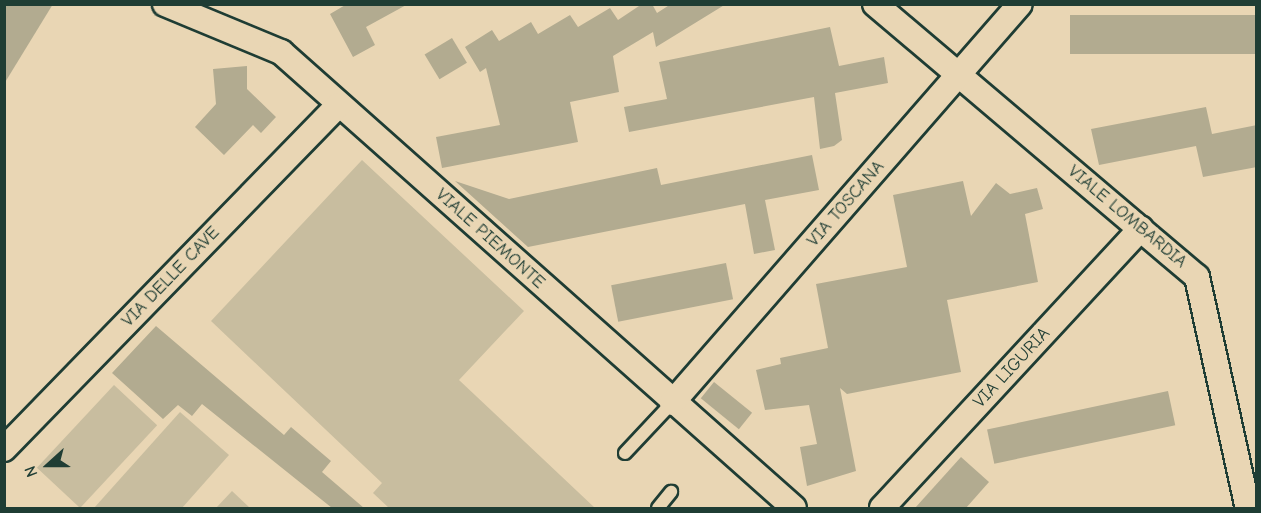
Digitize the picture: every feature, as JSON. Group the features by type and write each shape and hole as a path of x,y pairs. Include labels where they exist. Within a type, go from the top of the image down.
{"street":[{"name":"VIALE PIEMONTE","path":"165,4 281,52 672,403 794,508"},
{"name":"VIALE LOMBARDIA","path":"875,4 957,77 1197,277 1248,508"},
{"name":"VIA TOSCANA","path":"672,403 1020,4"},
{"name":"VIA DELLE CAVE","path":"4,449 339,105"},
{"name":"VIA LIGURIA","path":"882,508 1141,228"}],"lane":[{"path":"625,453 672,403"},
{"path":"658,508 671,492"}],"shaded area":[{"path":"362,160 524,311 459,380 595,508 389,508 373,493 382,483 211,321"},
{"path":"114,385 157,425 80,508 37,468"},
{"path":"180,412 229,455 182,508 94,508"},
{"path":"232,491 250,508 216,508"}],"building":[{"path":"4,4 53,4 4,84"},
{"path":"347,4 408,4 366,27 375,45 353,57 330,14"},
{"path":"642,4 652,4 657,13 671,4 726,4 656,47 653,32 613,56 619,92 570,102 578,142 442,168 436,137 500,125 486,68 480,72 465,47 492,30 499,41 531,22 538,34 570,15 578,27 610,8 618,20"},
{"path":"1070,15 1256,15 1256,54 1070,54"},
{"path":"830,27 839,66 884,57 888,83 835,93 842,140 834,146 820,149 814,97 629,132 624,107 667,99 659,62"},
{"path":"452,38 467,63 440,79 425,54"},
{"path":"247,66 247,89 276,117 261,133 253,125 224,155 195,127 216,104 213,69"},
{"path":"1206,107 1212,134 1257,125 1257,167 1203,177 1196,146 1099,165 1091,129"},
{"path":"812,155 819,190 765,200 775,250 754,254 745,204 528,247 455,181 509,199 657,168 661,185"},
{"path":"963,181 971,216 996,183 1010,194 1037,188 1043,209 1025,214 1038,282 947,300 961,372 847,394 840,388 856,471 807,486 800,447 817,444 809,405 765,410 756,370 781,364 780,358 828,348 816,284 907,267 893,195"},
{"path":"726,263 733,299 618,322 611,285"},
{"path":"156,326 284,435 291,427 331,461 322,472 364,508 332,508 202,404 192,416 178,405 163,419 112,373"},
{"path":"714,382 752,413 739,429 701,398"},
{"path":"1168,391 1175,425 994,464 987,429"},
{"path":"961,457 989,482 966,508 915,508"}]}
